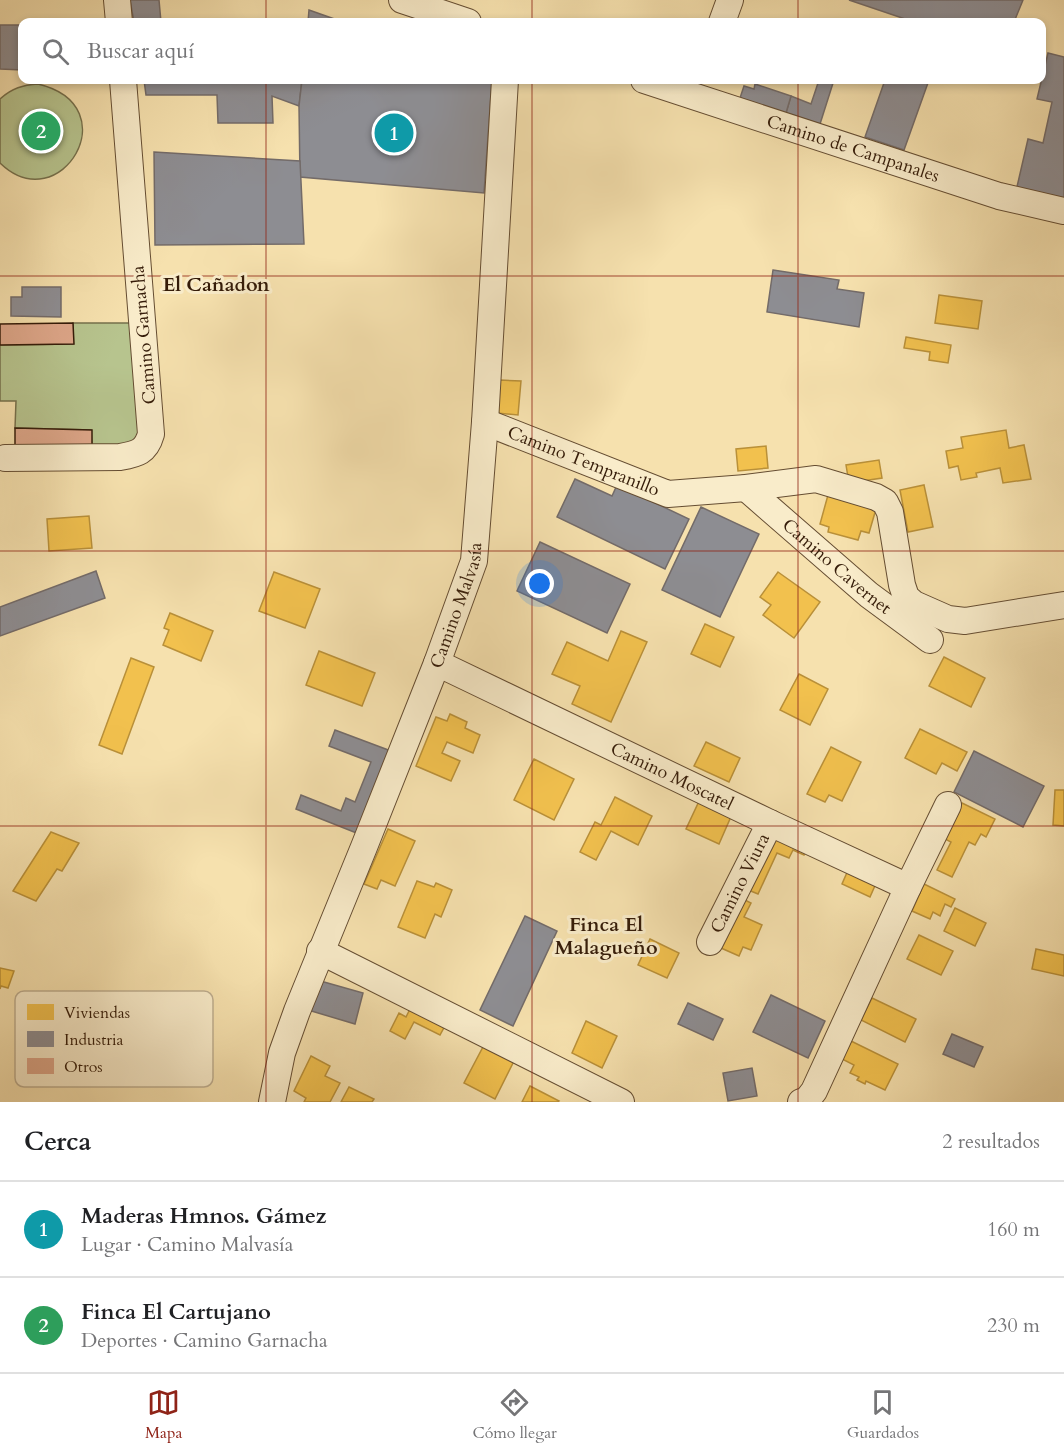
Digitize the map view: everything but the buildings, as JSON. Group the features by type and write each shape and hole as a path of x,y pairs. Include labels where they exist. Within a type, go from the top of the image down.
{"street":[{"path":"117,0 119,18"},
{"path":"402,0 456,18"},
{"path":"723,18 730,0"},
{"name":"Camino Garnacha","path":"5,458 133,455 148,444 152,435 123,84"},
{"name":"Camino Malvasía","path":"272,1102 282,1053 320,951 437,663 474,561 485,422 505,84"},
{"name":"Camino de Campanales","path":"672,84 700,88 999,196 1064,211"},
{"name":"Camino Tempranillo","path":"485,422 668,494 746,488 816,479 876,497 885,502 890,512 906,597 914,604 948,619 965,621 1064,605"},
{"name":"Camino Cavernet","path":"746,488 869,594 930,640"},
{"name":"Camino Moscatel","path":"437,663 908,887"},
{"path":"801,1102 807,1100 814,1091 948,805"},
{"name":"Camino Viura","path":"710,942 770,823"},
{"path":"320,951 621,1102"}],"green space":[{"path":"38,84 65,96 79,114 82,134 76,154 63,169 44,178 23,177 0,163 0,99 18,88"},
{"path":"73,323 131,323 139,433 130,446 92,448 91,430 15,428 16,401 0,401 0,345 73,344"}],"place":[{"name":"Finca El Cartujano","path":"41,131"},
{"name":"Maderas Hmnos. Gámez","path":"394,133"}],"district":[{"name":"El Cañadon","path":"216,284"},
{"name":"Finca El Malagueño","path":"606,936"}]}
